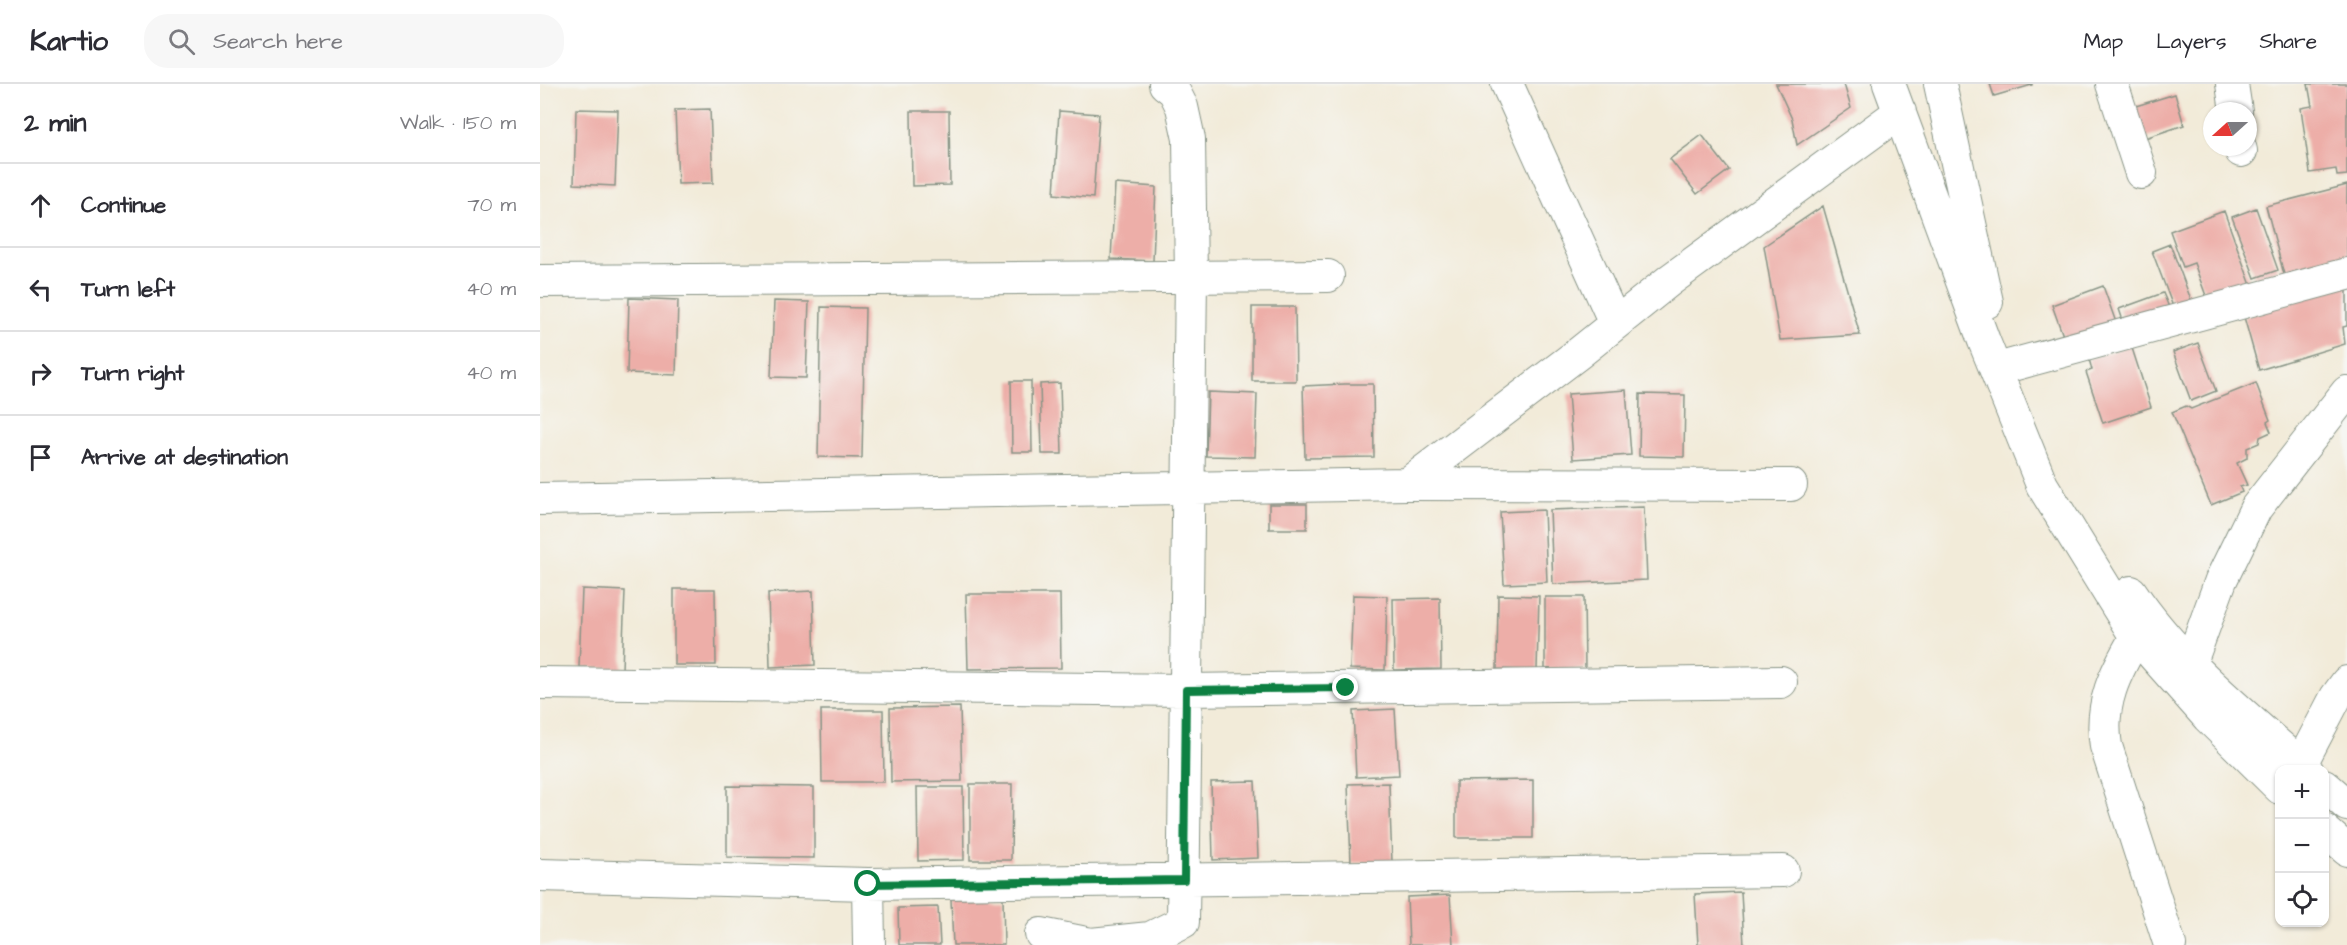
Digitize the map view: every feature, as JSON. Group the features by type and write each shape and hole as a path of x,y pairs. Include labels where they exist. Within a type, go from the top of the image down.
{"street":[{"path":"1041,934 1091,944 1150,938 1183,922 1191,278 1189,139 1182,107 1174,91 1165,84"},
{"path":"1507,84 1615,323"},
{"path":"1940,84 2001,368 2114,567 2149,620 2190,665 2302,765"},
{"path":"2112,84 2141,173"},
{"path":"2232,84 2235,102"},
{"path":"1407,484 1615,323 1895,98 1984,341 2042,484 2136,637 2208,717 2275,783"},
{"path":"2001,368 2347,274"},
{"path":"540,280 1328,276"},
{"path":"2190,665 2221,580 2256,508 2347,392"},
{"path":"540,499 1407,484 1791,485"},
{"path":"2136,637 2114,674 2104,708 2103,727 2106,746 2170,945"},
{"path":"540,683 1186,690 1781,682"},
{"path":"2305,765 2341,689"},
{"path":"2329,789 2347,805"},
{"path":"2329,834 2347,850"},
{"path":"540,874 868,884 1783,871"},
{"path":"868,884 869,945"}],"building":[{"path":"1776,84 1844,84 1851,108 1797,145 1792,119"},
{"path":"1990,84 2032,84 2032,85 1994,96"},
{"path":"2308,84 2347,84 2347,175 2337,176 2336,169 2310,173 2301,108 2312,106"},
{"path":"2175,94 2184,125 2136,141 2126,109"},
{"path":"576,109 618,110 615,186 574,184"},
{"path":"710,109 713,183 678,184 675,110"},
{"path":"911,111 949,111 950,185 912,186"},
{"path":"1059,111 1099,114 1093,198 1054,194"},
{"path":"1702,135 1729,170 1697,194 1670,159"},
{"path":"1115,184 1156,187 1153,261 1111,259"},
{"path":"2347,185 2347,266 2286,282 2266,206"},
{"path":"1823,206 1860,335 1780,340 1764,246"},
{"path":"2256,208 2278,270 2255,278 2232,217"},
{"path":"2224,211 2252,288 2209,304 2194,263 2183,267 2170,231"},
{"path":"2170,244 2193,305 2175,312 2152,251"},
{"path":"2347,283 2347,326 2343,327 2345,344 2259,370 2244,317"},
{"path":"2103,286 2118,328 2067,347 2052,305"},
{"path":"2163,293 2171,312 2126,329 2119,309"},
{"path":"629,298 678,300 676,375 627,373"},
{"path":"774,301 809,302 806,378 771,377"},
{"path":"821,307 865,308 862,458 818,457"},
{"path":"1252,307 1295,307 1296,381 1252,381"},
{"path":"2198,343 2216,391 2191,401 2173,352"},
{"path":"2131,345 2151,407 2103,423 2086,372 2092,370 2089,359"},
{"path":"1011,381 1031,381 1032,452 1012,452"},
{"path":"1060,383 1062,454 1042,454 1040,384"},
{"path":"2256,383 2270,420 2267,422 2271,432 2260,437 2259,443 2247,448 2247,458 2237,463 2247,485 2240,487 2242,492 2211,505 2172,412 2186,406 2191,409"},
{"path":"1373,384 1374,457 1305,458 1303,386"},
{"path":"1626,390 1631,455 1573,459 1568,394"},
{"path":"1208,392 1257,394 1255,457 1206,456"},
{"path":"1640,394 1685,395 1684,457 1639,456"},
{"path":"1269,504 1307,504 1307,529 1269,529"},
{"path":"1644,507 1647,580 1553,584 1550,510"},
{"path":"1544,510 1547,582 1504,584 1500,512"},
{"path":"582,589 625,591 622,669 579,667"},
{"path":"674,589 715,589 716,665 674,665"},
{"path":"813,591 815,665 770,667 768,593"},
{"path":"966,594 1060,594 1061,668 968,669"},
{"path":"1353,595 1387,596 1385,670 1350,669"},
{"path":"1498,595 1539,596 1537,670 1497,669"},
{"path":"1545,597 1584,597 1585,669 1545,669"},
{"path":"1440,598 1441,669 1394,670 1393,599"},
{"path":"960,707 962,781 891,782 890,708"},
{"path":"1395,709 1399,775 1356,777 1353,711"},
{"path":"821,710 883,710 884,782 822,782"},
{"path":"1533,780 1533,838 1456,838 1456,781"},
{"path":"1255,781 1258,858 1213,860 1211,782"},
{"path":"1389,783 1392,862 1351,863 1348,784"},
{"path":"970,784 1012,784 1011,860 970,860"},
{"path":"727,786 814,787 814,858 727,857"},
{"path":"917,787 963,787 964,860 918,861"},
{"path":"1741,892 1744,945 1698,945 1695,894"},
{"path":"1450,895 1453,945 1409,945 1407,897"},
{"path":"1003,898 1004,945 953,945 951,899"},
{"path":"938,907 940,945 899,945 898,908"}],"route":[{"path":"868,884 1184,880 1186,690 1346,688"}]}
